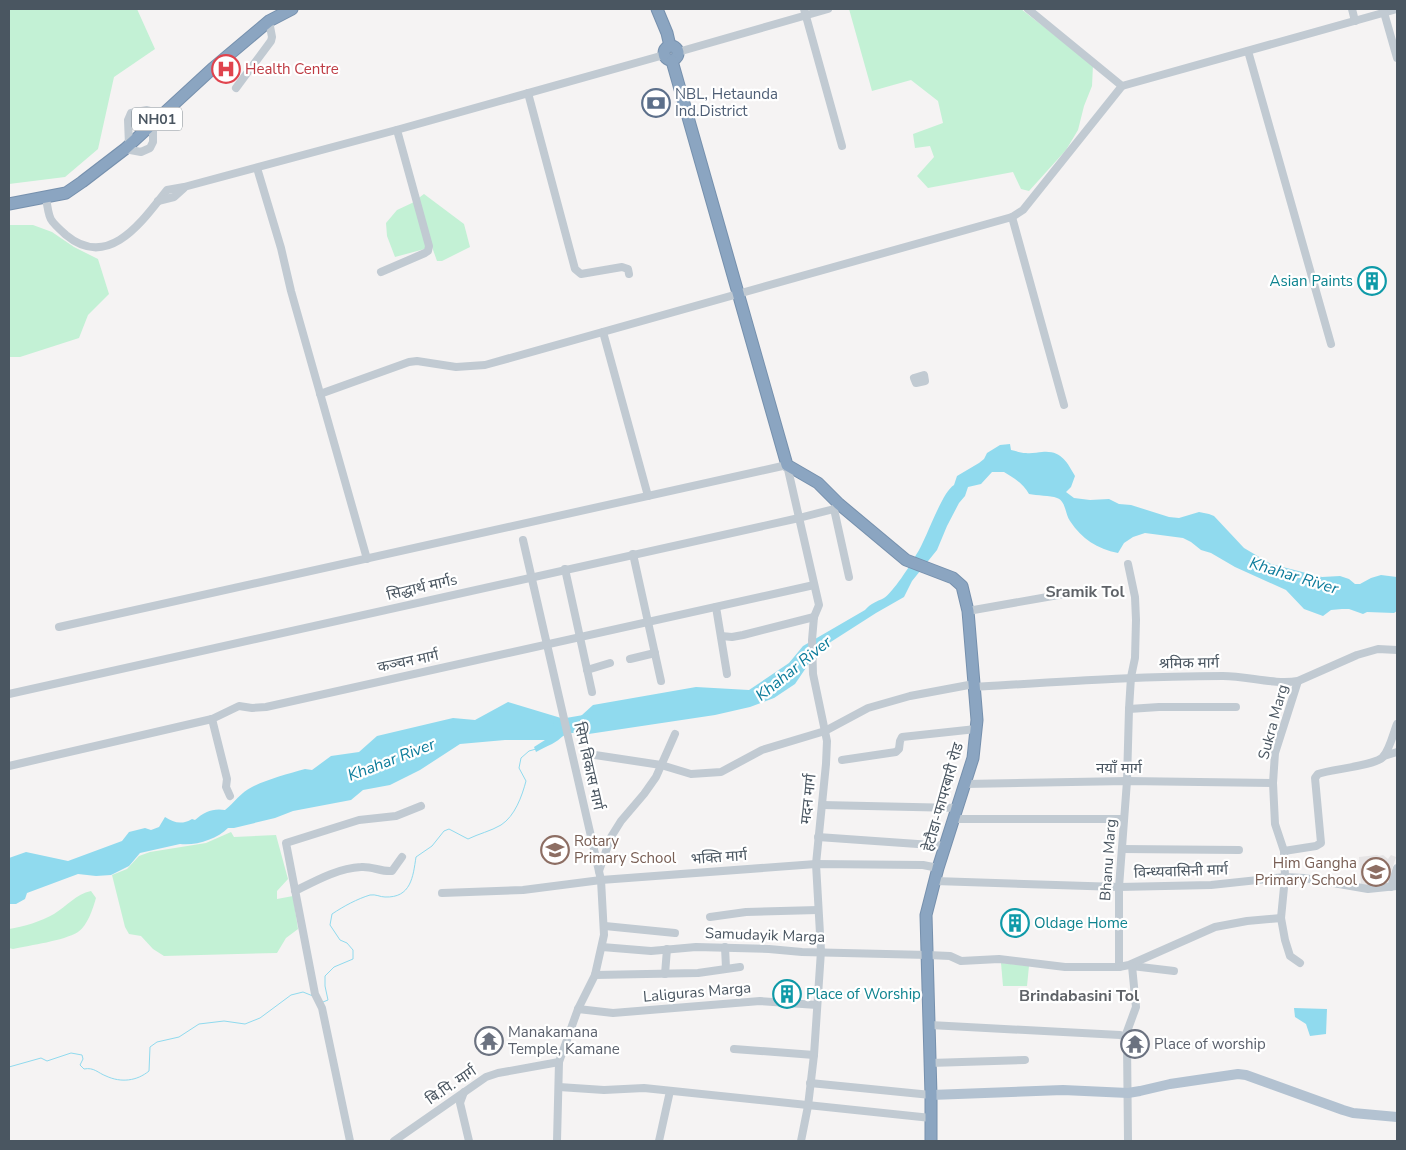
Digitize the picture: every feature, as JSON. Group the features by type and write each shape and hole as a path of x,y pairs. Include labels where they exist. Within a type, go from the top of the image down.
{"highway":[{"name":"NH01","path":"9,204 66,193 82,182 127,147 212,69 268,21 288,9"},
{"path":"657,9 667,33 787,465"},
{"name":"हेटौडा-फापरबारी रोड","path":"787,465 818,483 836,507 906,560 954,578 959,582 966,596 976,729 973,758 938,868 926,915 930,1025 931,1141"}],"main road":[{"path":"931,1095 1063,1090 1140,1092 1187,1081 1238,1074 1246,1075 1353,1113 1397,1117"}],"street":[{"path":"46,196 48,215 51,222 73,241 95,247 105,246 129,235 167,190 184,188 397,130 671,53 805,12 828,9"},
{"path":"1028,9 1122,86"},
{"path":"1352,9 1355,21"},
{"path":"320,394 409,362 417,361 456,366 485,365 1012,217 1023,210 1122,86 1355,21 1384,11 1397,9"},
{"path":"1384,11 1397,58"},
{"path":"805,12 842,146"},
{"path":"236,88 271,41 272,37 268,21"},
{"path":"1248,50 1331,344"},
{"path":"528,93 575,269 581,274 622,267 628,269 629,274"},
{"path":"153,123 153,142 150,148 141,152 127,147 128,120 131,113 147,110 162,114"},
{"path":"381,272 428,252 429,246 397,130"},
{"path":"257,168 367,559"},
{"path":"1012,217 1064,404"},
{"path":"603,332 648,496"},
{"path":"59,627 787,465"},
{"name":"मदन मार्ग","path":"787,465 819,605 814,618 813,674 827,741 816,864 822,951 814,1055 808,1106 801,1141"},
{"path":"836,507 849,577"},
{"name":"सिद्धार्थ मार्गs","path":"9,694 799,518 836,507"},
{"name":"सिप विकास मार्ग","path":"523,540 601,880 605,926 595,974 578,1009 559,1062 558,1141"},
{"path":"632,554 661,681"},
{"name":"Bhanu Marg","path":"1119,967 1119,887 1136,620 1135,597 1128,564"},
{"path":"565,569 592,692"},
{"name":"कञ्चन मार्ग","path":"9,766 212,719 239,706 252,708 266,707 814,585"},
{"path":"968,612 1070,593"},
{"path":"716,607 727,674"},
{"path":"721,636 744,635 814,618"},
{"name":"श्रमिक मार्ग","path":"595,755 662,765 692,774 721,772 762,750 825,731 868,708 910,696 974,685 1131,677 1225,676 1288,683 1298,681 1357,655 1378,649 1397,650"},
{"path":"630,659 655,653"},
{"path":"587,670 610,663"},
{"name":"Sukra Marg","path":"1298,681 1275,753 1273,783 1275,824 1284,851 1285,877 1281,918 1290,956 1300,963"},
{"path":"1129,708 1236,707"},
{"path":"212,719 227,779 226,787 230,796"},
{"path":"1384,756 1397,724"},
{"path":"842,760 896,752 899,750 902,737 976,729"},
{"path":"599,872 611,837 620,821 644,794 662,765 675,734"},
{"path":"1284,851 1316,846 1322,842 1315,778 1318,774 1340,768 1376,763 1384,756 1397,752"},
{"name":"नयाँ मार्ग","path":"965,784 1127,781 1273,783"},
{"path":"822,805 958,808"},
{"path":"350,1141 322,1008 315,994 286,843 359,820 396,816 421,806"},
{"path":"954,819 1124,819"},
{"path":"818,837 946,846"},
{"path":"1122,849 1239,850"},
{"path":"295,891 324,876 360,867 385,872 392,871 402,857"},
{"name":"भक्ति मार्ग","path":"442,893 523,890 601,880 816,864 923,865 938,868"},
{"path":"1394,887 1397,868"},
{"name":"विन्ध्यवासिनी मार्ग","path":"935,881 1119,887 1211,885 1285,877 1304,878 1368,889 1394,887"},
{"path":"710,917 746,912 818,910"},
{"path":"1130,966 1215,927 1281,918"},
{"path":"605,926 675,934"},
{"name":"Samudayik Marga","path":"602,947 651,951 696,947 725,947 802,952 928,955"},
{"path":"725,947 726,968"},
{"path":"665,974 667,950"},
{"path":"928,955 950,956 962,962 1000,959 1065,967 1130,966 1174,971"},
{"path":"1128,1141 1127,1042 1125,1037 1136,1007 1130,966"},
{"path":"595,974 698,973 726,968 740,968"},
{"name":"Laliguras Marga","path":"578,1009 613,1013 760,1001 818,1004"},
{"path":"930,1025 1120,1035 1125,1037"},
{"path":"734,1049 814,1055"},
{"path":"930,1063 1025,1060"},
{"name":"बि.पि. मार्ग","path":"395,1141 486,1077 498,1073 559,1062"},
{"path":"810,1083 931,1095"},
{"path":"559,1087 604,1090 644,1088 931,1118"},
{"path":"659,1141 670,1091"},
{"path":"464,1092 460,1103 469,1141"}],"shaded area":[{"name":"Him Gangha Primary School","path":"1383,855 1388,859 1391,855 1396,857 1387,885 1361,886 1359,857"}],"green space":[{"path":"9,9 137,9 155,49 114,77 98,149 65,177 9,184"},
{"path":"849,9 1021,9 1093,65 1092,86 1084,106 1078,130 1066,150 1029,191 1021,189 1013,172 928,188 917,176 934,157 930,146 915,148 913,134 943,123 938,101 911,80 872,91"},
{"path":"424,194 464,224 470,247 442,261 437,261 432,247 395,257 387,236 386,223 397,210 412,203"},
{"path":"9,225 33,225 52,232 74,247 98,259 109,294 88,315 79,338 20,357 9,357"},
{"path":"231,832 234,837 276,835 288,879 277,891 277,899 293,896 298,929 286,938 277,953 164,956 153,949 141,936 129,934 125,927 112,875 127,869 139,856 150,852 206,843"},
{"path":"91,891 96,898 95,902 87,922 78,932 47,942 13,949 9,948 9,929 49,917 76,897"},
{"path":"1001,963 1029,966 1027,986 1003,986"}],"water":[{"path":"1010,444 1011,450 1028,453 1049,452 1063,458 1075,476 1071,487 1066,492 1074,498 1090,500 1109,499 1119,504 1131,505 1169,517 1179,518 1199,512 1209,514 1214,516 1244,548 1271,564 1322,577 1340,576 1349,579 1355,584 1360,584 1381,575 1397,577 1397,611 1394,613 1367,612 1363,614 1349,609 1342,609 1331,610 1323,616 1304,609 1286,590 1235,567 1211,553 1201,550 1183,538 1145,533 1133,537 1124,543 1118,553 1103,549 1080,533 1070,521 1060,500 1051,496 1029,494 1022,484 1004,472 992,472 981,484 968,487 965,496 959,503 947,526 937,550 912,581 904,597 826,645 812,659 795,684 774,698 750,707 715,715 582,735 568,733 536,752 534,747 545,740 505,740 460,744 420,770 390,785 363,790 351,800 293,811 275,818 228,828 218,835 199,843 180,844 140,853 129,866 111,875 78,874 27,893 25,899 16,904 9,904 9,858 26,852 68,861 122,841 129,832 145,828 151,830 159,827 165,817 178,822 195,820 209,811 225,810 244,792 258,784 305,769 312,770 331,756 359,752 377,736 453,718 475,720 508,702 561,718 565,726 571,725 593,705 696,687 749,690 789,663 803,646 888,595 910,566 944,497 954,485 957,476 979,463 987,453 1000,445"},
{"path":"1294,1008 1327,1009 1326,1034 1310,1036 1306,1024 1295,1017"}],"waterway":[{"name":"Khahar River","path":"558,724 587,719"},
{"path":"323,1002 328,1000 325,976 334,967 353,959 353,950 347,943 340,940 330,925 332,914 370,895 385,897 400,894 412,879 416,857 432,846 444,831 449,829 468,839 497,827 506,821 517,805 526,781 519,768 521,758 529,751 536,749"},
{"path":"9,1067 41,1058 47,1061 71,1053 82,1055 83,1059 80,1065 84,1069 93,1070 117,1080 134,1079 149,1071 150,1047 157,1042 179,1037 199,1024 224,1021 245,1024 260,1018 291,995 303,992 313,996"}],"place":[{"name":"Health Centre","path":"226,69"},
{"name":"NBL, Hetaunda Ind.District","path":"656,103"},
{"name":"Asian Paints","path":"1372,281"},
{"name":"Rotary Primary School","path":"555,850"},
{"name":"Him Gangha Primary School","path":"1376,872"},
{"name":"Oldage Home","path":"1015,923"},
{"name":"Place of Worship","path":"787,994"},
{"name":"Manakamana Temple, Kamane","path":"489,1041"},
{"name":"Place of worship","path":"1135,1044"}],"district":[{"name":"Sramik Tol","path":"1085,591"},
{"name":"Brindabasini Tol","path":"1079,995"}]}
